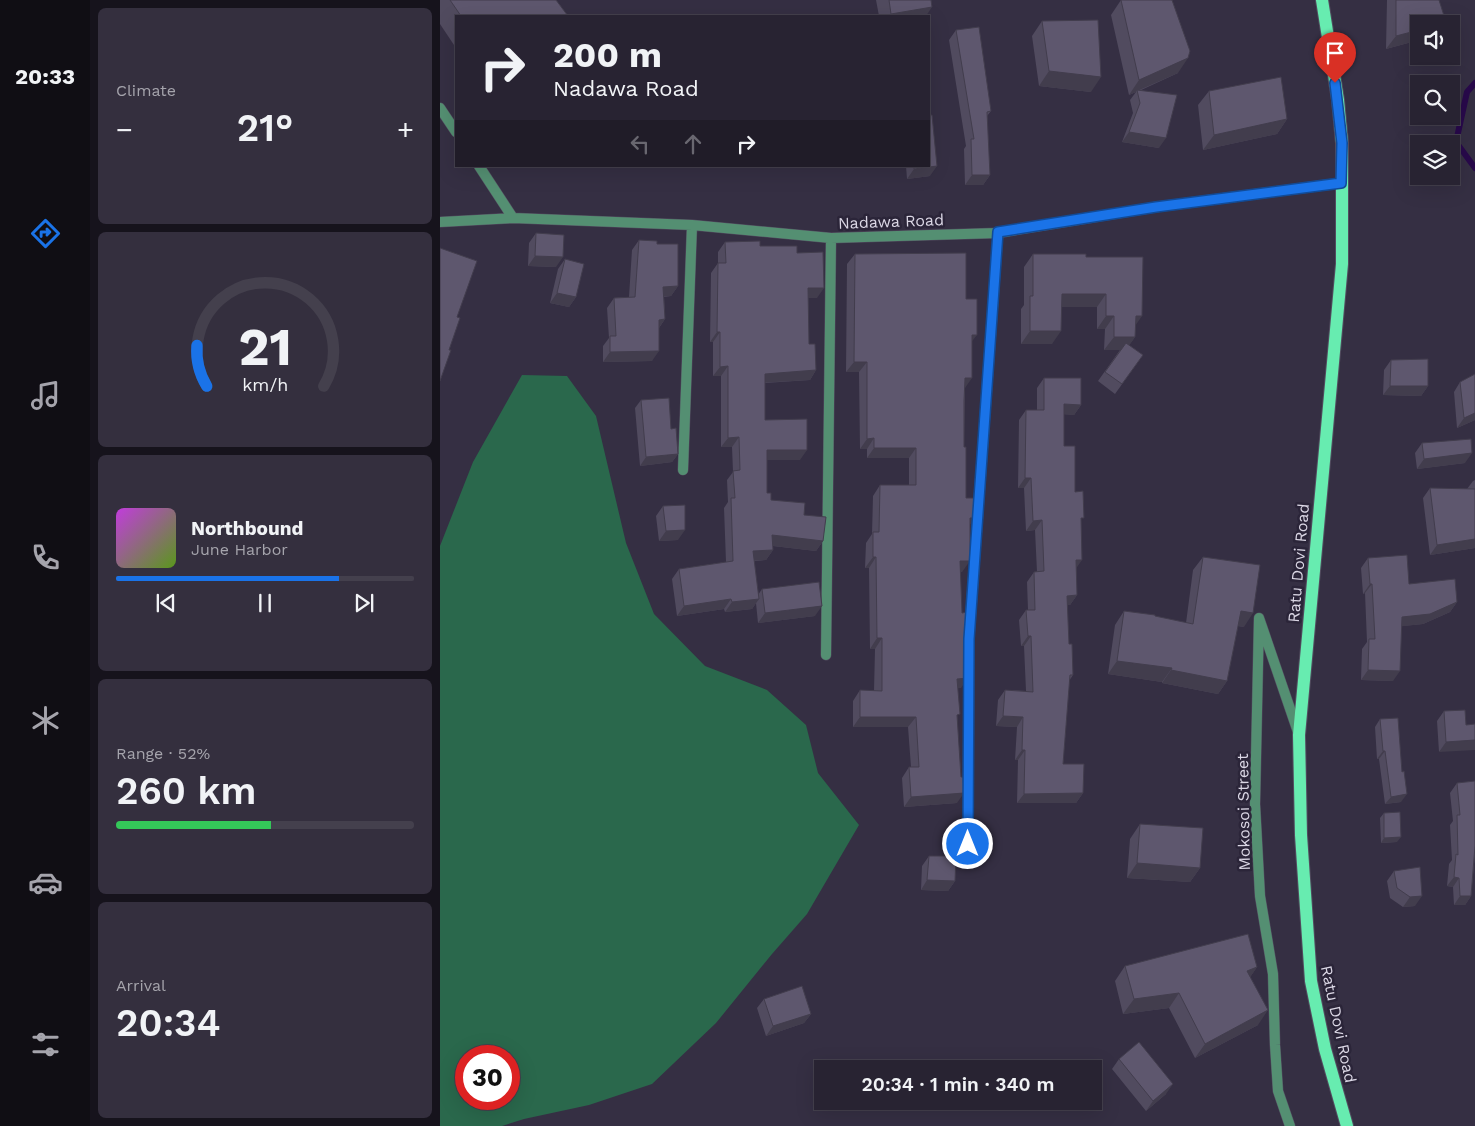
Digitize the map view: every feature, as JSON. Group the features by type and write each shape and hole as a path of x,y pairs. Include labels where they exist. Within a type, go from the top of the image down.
{"main road":[{"name":"Ratu Dovi Road","path":"1322,0 1338,100 1342,143 1342,264 1299,735 1301,835 1311,981 1325,1049 1347,1126"}],"street":[{"path":"440,108 455,130"},
{"path":"480,167 513,218"},
{"name":"Nadawa Road","path":"440,222 513,218 692,225 831,238 998,232 1156,207 1341,183"},
{"path":"683,470 692,225"},
{"path":"968,844 969,639 998,232"},
{"path":"826,655 831,238"},
{"name":"Mokosoi Street","path":"1290,1126 1278,1091 1274,1045 1272,974 1260,896 1256,804 1259,618 1299,735"}],"green space":[{"path":"522,375 567,376 596,416 626,543 654,614 705,666 767,690 806,725 818,773 859,825 807,914 716,1023 652,1084 589,1105 524,1119 502,1126 440,1126 440,546 473,462"}],"building":[{"path":"450,0 556,0 567,15 460,15"},
{"path":"889,0 931,0 932,7 891,14"},
{"path":"1121,0 1172,0 1190,51 1188,58 1139,80"},
{"path":"1396,0 1439,0 1444,15 1410,15 1410,32 1396,36"},
{"path":"1098,20 1101,77 1049,71 1042,21"},
{"path":"979,27 991,111 987,112 990,175 972,175 971,139 974,139 956,30"},
{"path":"1281,77 1287,119 1214,135 1209,91"},
{"path":"1137,90 1177,95 1166,138 1129,132 1140,103"},
{"path":"930,115 932,115 937,166 930,167"},
{"path":"536,233 564,235 563,257 535,256"},
{"path":"639,240 657,241 657,244 678,244 678,286 663,287 665,319 659,320 659,351 610,352 610,336 616,336 614,298 635,297"},
{"path":"760,241 760,246 797,246 797,253 823,252 824,288 808,288 809,344 815,344 816,370 765,374 765,420 807,419 807,450 767,450 767,493 771,493 771,500 805,503 804,515 826,517 823,541 772,535 773,550 753,551 759,599 732,602 731,599 684,606 679,569 733,561 731,498 735,498 733,471 740,470 739,437 728,438 728,366 720,367 720,332 717,332 718,263 726,263 725,242"},
{"path":"440,248 477,261 457,317 460,318 440,381"},
{"path":"966,253 966,299 977,299 977,335 972,335 972,378 965,378 964,401 966,498 975,498 975,518 970,518 970,561 960,561 962,613 967,612 968,635 966,635 968,678 957,679 960,714 957,715 961,777 963,777 964,793 911,797 909,767 919,767 916,717 860,717 860,690 882,691 882,638 877,638 876,557 873,557 873,532 879,532 880,485 916,485 916,448 874,448 874,438 867,439 867,362 854,362 855,254"},
{"path":"1033,254 1086,254 1086,257 1143,257 1142,316 1136,316 1135,337 1114,337 1114,316 1106,316 1106,294 1062,294 1061,331 1030,331 1030,296 1033,296"},
{"path":"565,259 584,264 576,297 557,293"},
{"path":"1126,343 1143,355 1122,384 1105,372"},
{"path":"1428,359 1428,386 1390,386 1391,360"},
{"path":"1475,374 1475,413 1464,418 1460,382"},
{"path":"1044,378 1081,378 1081,405 1064,404 1064,446 1075,446 1075,492 1083,491 1084,518 1081,518 1082,560 1076,560 1077,595 1067,596 1069,644 1072,644 1073,675 1070,675 1063,764 1084,764 1083,793 1024,794 1025,750 1022,750 1023,717 1003,716 1005,690 1033,692 1031,636 1028,636 1026,610 1035,610 1034,572 1044,571 1042,520 1033,521 1031,478 1025,478 1026,410 1044,410"},
{"path":"669,398 671,429 676,428 678,454 646,457 641,400"},
{"path":"1471,439 1472,453 1424,459 1422,443"},
{"path":"1430,488 1475,489 1475,539 1437,545"},
{"path":"685,505 685,530 666,531 663,506"},
{"path":"1407,555 1409,584 1455,579 1457,602 1430,614 1402,617 1400,671 1368,670 1369,639 1375,639 1372,584 1370,584 1368,558"},
{"path":"1203,557 1260,565 1253,613 1241,611 1227,681 1171,670 1172,668 1117,661 1124,611 1155,615 1193,624"},
{"path":"819,582 822,606 765,613 762,589"},
{"path":"1465,710 1466,725 1475,724 1475,740 1446,742 1444,711"},
{"path":"1398,718 1402,772 1404,771 1407,794 1391,797 1380,719"},
{"path":"1475,781 1475,846 1471,896 1460,896 1459,878 1454,877 1456,854 1458,855 1457,815 1460,815 1457,783"},
{"path":"1400,812 1401,837 1384,838 1384,813"},
{"path":"1140,824 1203,828 1200,868 1137,863"},
{"path":"929,856 956,856 955,881 927,880"},
{"path":"1420,867 1422,896 1410,897 1397,888 1394,871"},
{"path":"1248,934 1257,967 1247,971 1268,1010 1205,1044 1179,993 1134,999 1125,966"},
{"path":"802,986 811,1014 773,1026 764,999"},
{"path":"1139,1042 1173,1084 1153,1101 1119,1059"}],"waterway":[{"path":"1475,83 1467,92 1456,142 1475,168"}],"route":[{"path":"968,844 969,639 998,232 1156,207 1341,183 1342,143 1335,83"}]}
